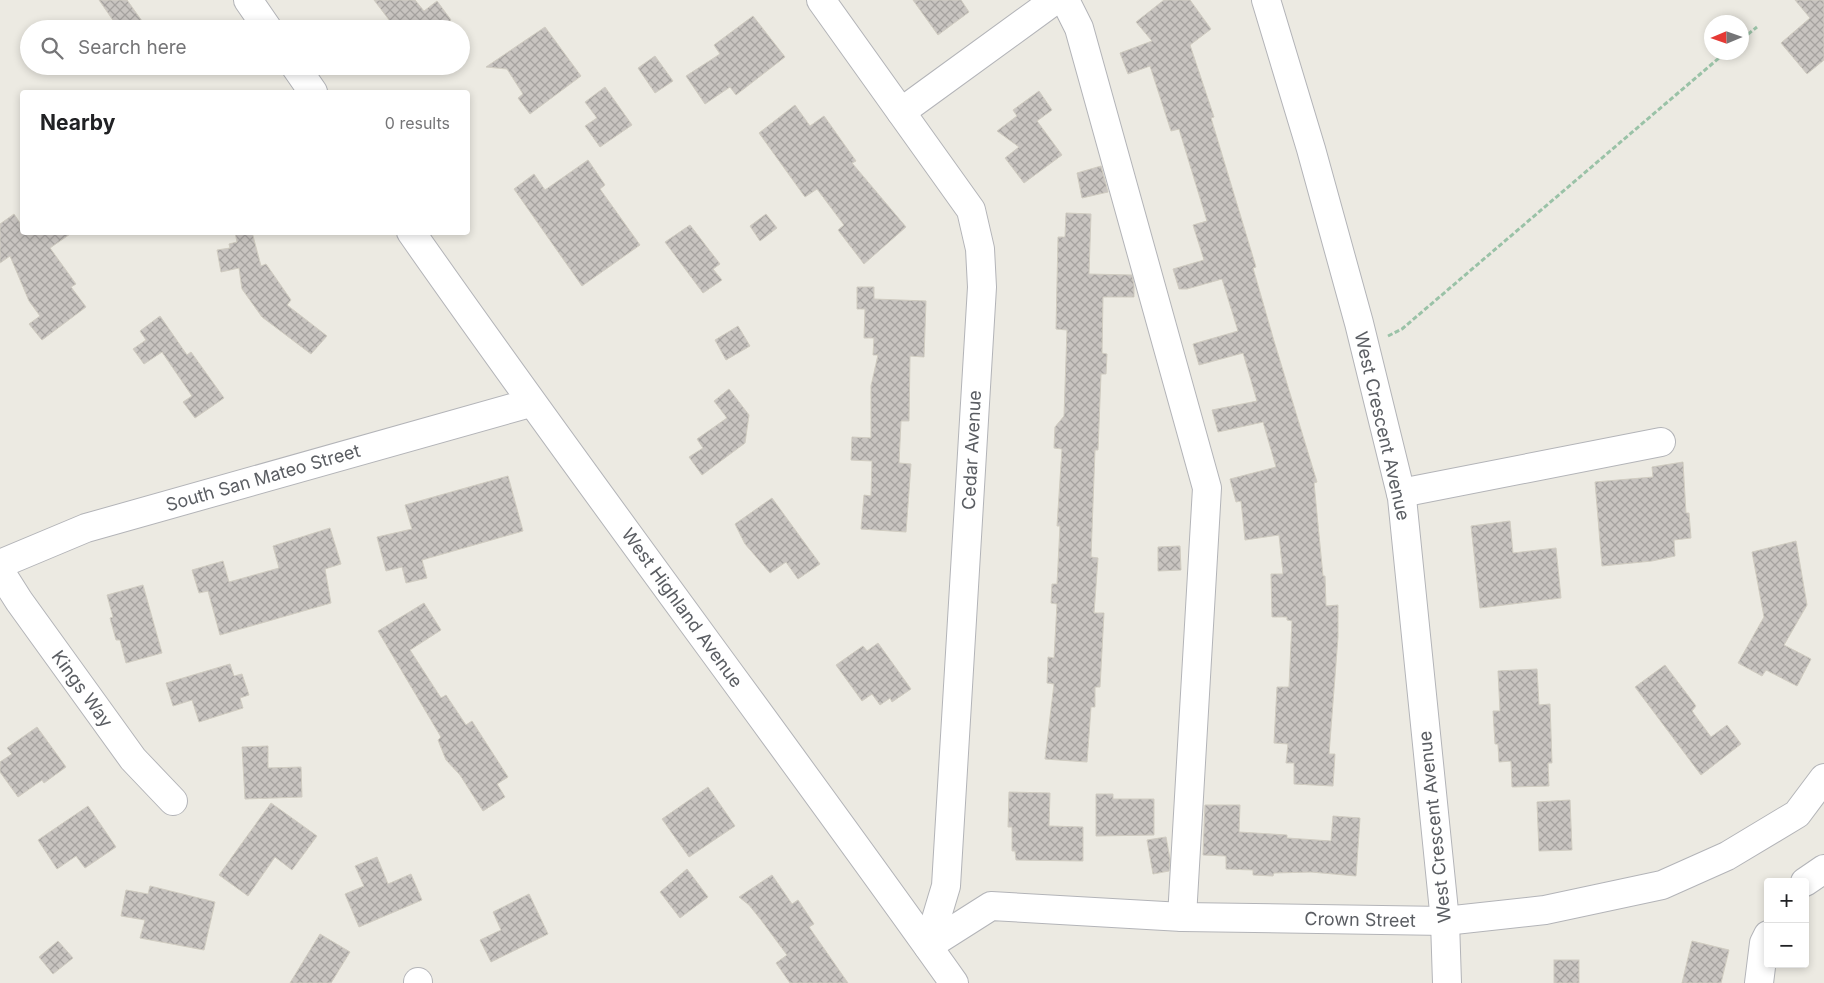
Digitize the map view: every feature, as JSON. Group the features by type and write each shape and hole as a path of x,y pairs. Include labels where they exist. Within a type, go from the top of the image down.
{"street":[{"path":"248,0 262,20"},
{"name":"Cedar Avenue","path":"821,0 971,210 980,249 982,287 946,886 928,946"},
{"path":"901,112 1055,0"},
{"path":"1065,0 1079,28 1207,488 1182,917"},
{"name":"West Crescent Avenue","path":"1266,0 1312,149 1365,348 1400,493 1445,922 1447,983"},
{"path":"301,75 312,90"},
{"name":"West Highland Avenue","path":"413,235 530,403 684,608 954,983"},
{"name":"South San Mateo Street","path":"0,564 51,541 104,523 530,403"},
{"path":"1400,493 1661,442"},
{"name":"Kings Way","path":"0,570 19,601 133,760 172,801"},
{"name":"Crown Street","path":"928,946 991,906 1182,917 1445,922 1545,910 1662,885 1727,856 1797,814 1824,778"},
{"path":"1809,879 1824,870"},
{"path":"1759,983 1764,943"}],"path":[{"path":"1749,33 1757,27"},
{"path":"1365,348 1402,329 1717,60"}],"building":[{"path":"99,0 127,0 141,20 113,20"},
{"path":"374,0 415,0 424,11 437,1 451,20 389,20"},
{"path":"913,0 961,0 969,12 938,35"},
{"path":"1164,0 1190,0 1211,29 1190,45 1214,117 1211,118 1256,267 1253,268 1317,482 1314,483 1323,576 1325,576 1326,606 1338,605 1338,637 1329,754 1335,754 1333,786 1294,784 1294,763 1286,763 1288,744 1274,743 1277,687 1289,687 1292,621 1287,620 1287,617 1272,617 1271,574 1283,574 1279,535 1245,540 1241,501 1236,502 1230,479 1276,467 1263,422 1218,432 1212,410 1257,401 1243,353 1199,365 1193,344 1238,331 1222,279 1187,289 1179,289 1173,269 1204,260 1193,225 1207,221 1179,129 1171,131 1150,66 1128,74 1120,53 1152,41 1136,22"},
{"path":"1795,0 1824,0 1824,60 1807,74 1781,43 1810,18"},
{"path":"753,16 785,57 736,95 730,87 705,104 686,76 720,54 714,45"},
{"path":"545,27 581,76 530,114 518,98 523,94 507,69 486,67"},
{"path":"655,56 673,81 655,93 638,68"},
{"path":"605,87 632,125 600,147 585,126 597,118 585,102"},
{"path":"1039,91 1052,110 1037,121 1062,155 1024,183 1005,158 1019,147 997,131 1017,116 1013,110"},
{"path":"795,105 810,126 824,116 856,161 852,163 906,227 864,264 838,230 844,225 817,189 805,197 759,133"},
{"path":"588,160 605,185 600,189 640,245 582,286 514,189 534,174 545,190"},
{"path":"1101,166 1108,192 1082,198 1077,173"},
{"path":"1066,213 1091,214 1089,274 1132,275 1134,285 1134,297 1103,297 1102,353 1107,354 1106,374 1101,374 1098,450 1095,450 1091,557 1098,558 1094,613 1104,613 1100,687 1095,687 1095,707 1091,707 1087,762 1045,759 1054,684 1047,683 1048,657 1054,658 1057,604 1051,603 1052,584 1057,584 1060,526 1057,526 1062,449 1054,448 1055,427 1064,416 1067,330 1056,329 1058,237 1065,237"},
{"path":"14,214 20,223 20,235 69,235 50,248 76,284 71,287 86,307 42,340 29,324 40,316 29,301 10,256 0,263 0,224"},
{"path":"766,214 777,228 760,241 750,226"},
{"path":"690,225 720,264 713,269 722,280 703,293 665,242"},
{"path":"236,235 253,235 261,266 266,264 291,300 287,305 327,336 311,354 262,317 242,289 239,268 221,272 217,250 230,248 229,244 237,242"},
{"path":"857,287 874,287 874,299 926,301 924,357 910,356 909,421 901,421 899,463 911,464 906,532 861,529 864,495 871,496 872,461 851,460 852,437 871,438 871,386 878,355 873,355 874,338 864,338 865,309 857,309"},
{"path":"160,316 187,355 191,352 224,398 195,418 183,402 192,396 162,352 144,364 133,349 146,340 140,331"},
{"path":"738,326 750,346 726,360 715,340"},
{"path":"729,389 749,415 745,443 702,475 689,457 703,448 697,439 727,418 714,401"},
{"path":"1683,462 1686,513 1689,513 1691,538 1674,540 1675,556 1652,561 1602,566 1595,482 1653,477 1652,467"},
{"path":"508,476 523,531 422,560 427,578 406,583 402,567 386,571 377,537 412,529 405,505"},
{"path":"772,498 820,564 798,579 786,562 770,573 745,544 735,524"},
{"path":"1510,521 1513,553 1556,548 1561,598 1480,608 1471,526"},
{"path":"330,528 341,564 325,569 331,603 220,635 208,591 199,593 192,570 223,561 229,582 279,568 273,546"},
{"path":"1796,541 1807,605 1784,645 1811,659 1797,686 1766,670 1762,676 1738,663 1764,617 1752,552"},
{"path":"1180,546 1181,570 1158,571 1158,547"},
{"path":"143,585 162,653 126,663 120,640 116,640 110,618 113,617 107,595"},
{"path":"424,603 441,630 410,650 441,698 446,695 466,725 472,721 508,777 497,784 505,797 483,811 460,775 446,760 438,740 441,737 378,631"},
{"path":"878,643 911,689 892,702 890,698 880,705 872,694 862,701 836,665 863,646 867,651"},
{"path":"230,664 234,676 242,674 249,695 240,698 243,708 199,722 192,700 173,706 166,683"},
{"path":"1665,665 1696,706 1692,711 1711,737 1727,725 1741,744 1701,775 1635,687"},
{"path":"1537,669 1539,705 1550,704 1552,763 1548,763 1549,786 1512,787 1511,761 1499,762 1498,744 1495,744 1493,711 1500,711 1498,671"},
{"path":"37,727 66,767 44,783 42,780 18,797 0,772 0,762 12,754 7,748"},
{"path":"268,746 268,768 301,767 302,797 245,799 242,747"},
{"path":"708,787 735,826 689,857 662,819"},
{"path":"1009,792 1050,793 1049,826 1083,827 1083,861 1016,860 1015,851 1012,851 1012,827 1008,827"},
{"path":"1096,794 1113,794 1113,799 1154,799 1154,835 1096,836"},
{"path":"1570,800 1572,850 1539,851 1537,802"},
{"path":"271,803 317,836 292,870 275,857 248,896 219,875"},
{"path":"1205,805 1240,805 1239,832 1287,835 1287,838 1331,841 1333,816 1360,818 1356,876 1311,872 1274,873 1273,876 1253,875 1253,870 1226,869 1226,856 1203,855"},
{"path":"88,806 116,847 85,868 76,856 57,869 38,840"},
{"path":"1166,837 1170,859 1169,871 1153,874 1147,840"},
{"path":"377,857 388,884 411,874 422,900 359,927 345,894 364,886 355,866"},
{"path":"687,869 708,897 680,918 660,892"},
{"path":"772,875 792,904 798,900 814,924 809,927 848,983 790,983 776,963 787,955 749,905 739,897"},
{"path":"150,886 215,902 204,950 140,938 145,920 121,916 126,890 148,894"},
{"path":"529,894 548,934 491,962 480,940 501,930 493,912"},
{"path":"320,934 350,952 331,983 290,983"},
{"path":"58,941 73,958 53,974 39,957"},
{"path":"1692,941 1729,950 1721,983 1682,983"},
{"path":"1554,960 1579,960 1579,983 1554,983"}]}
